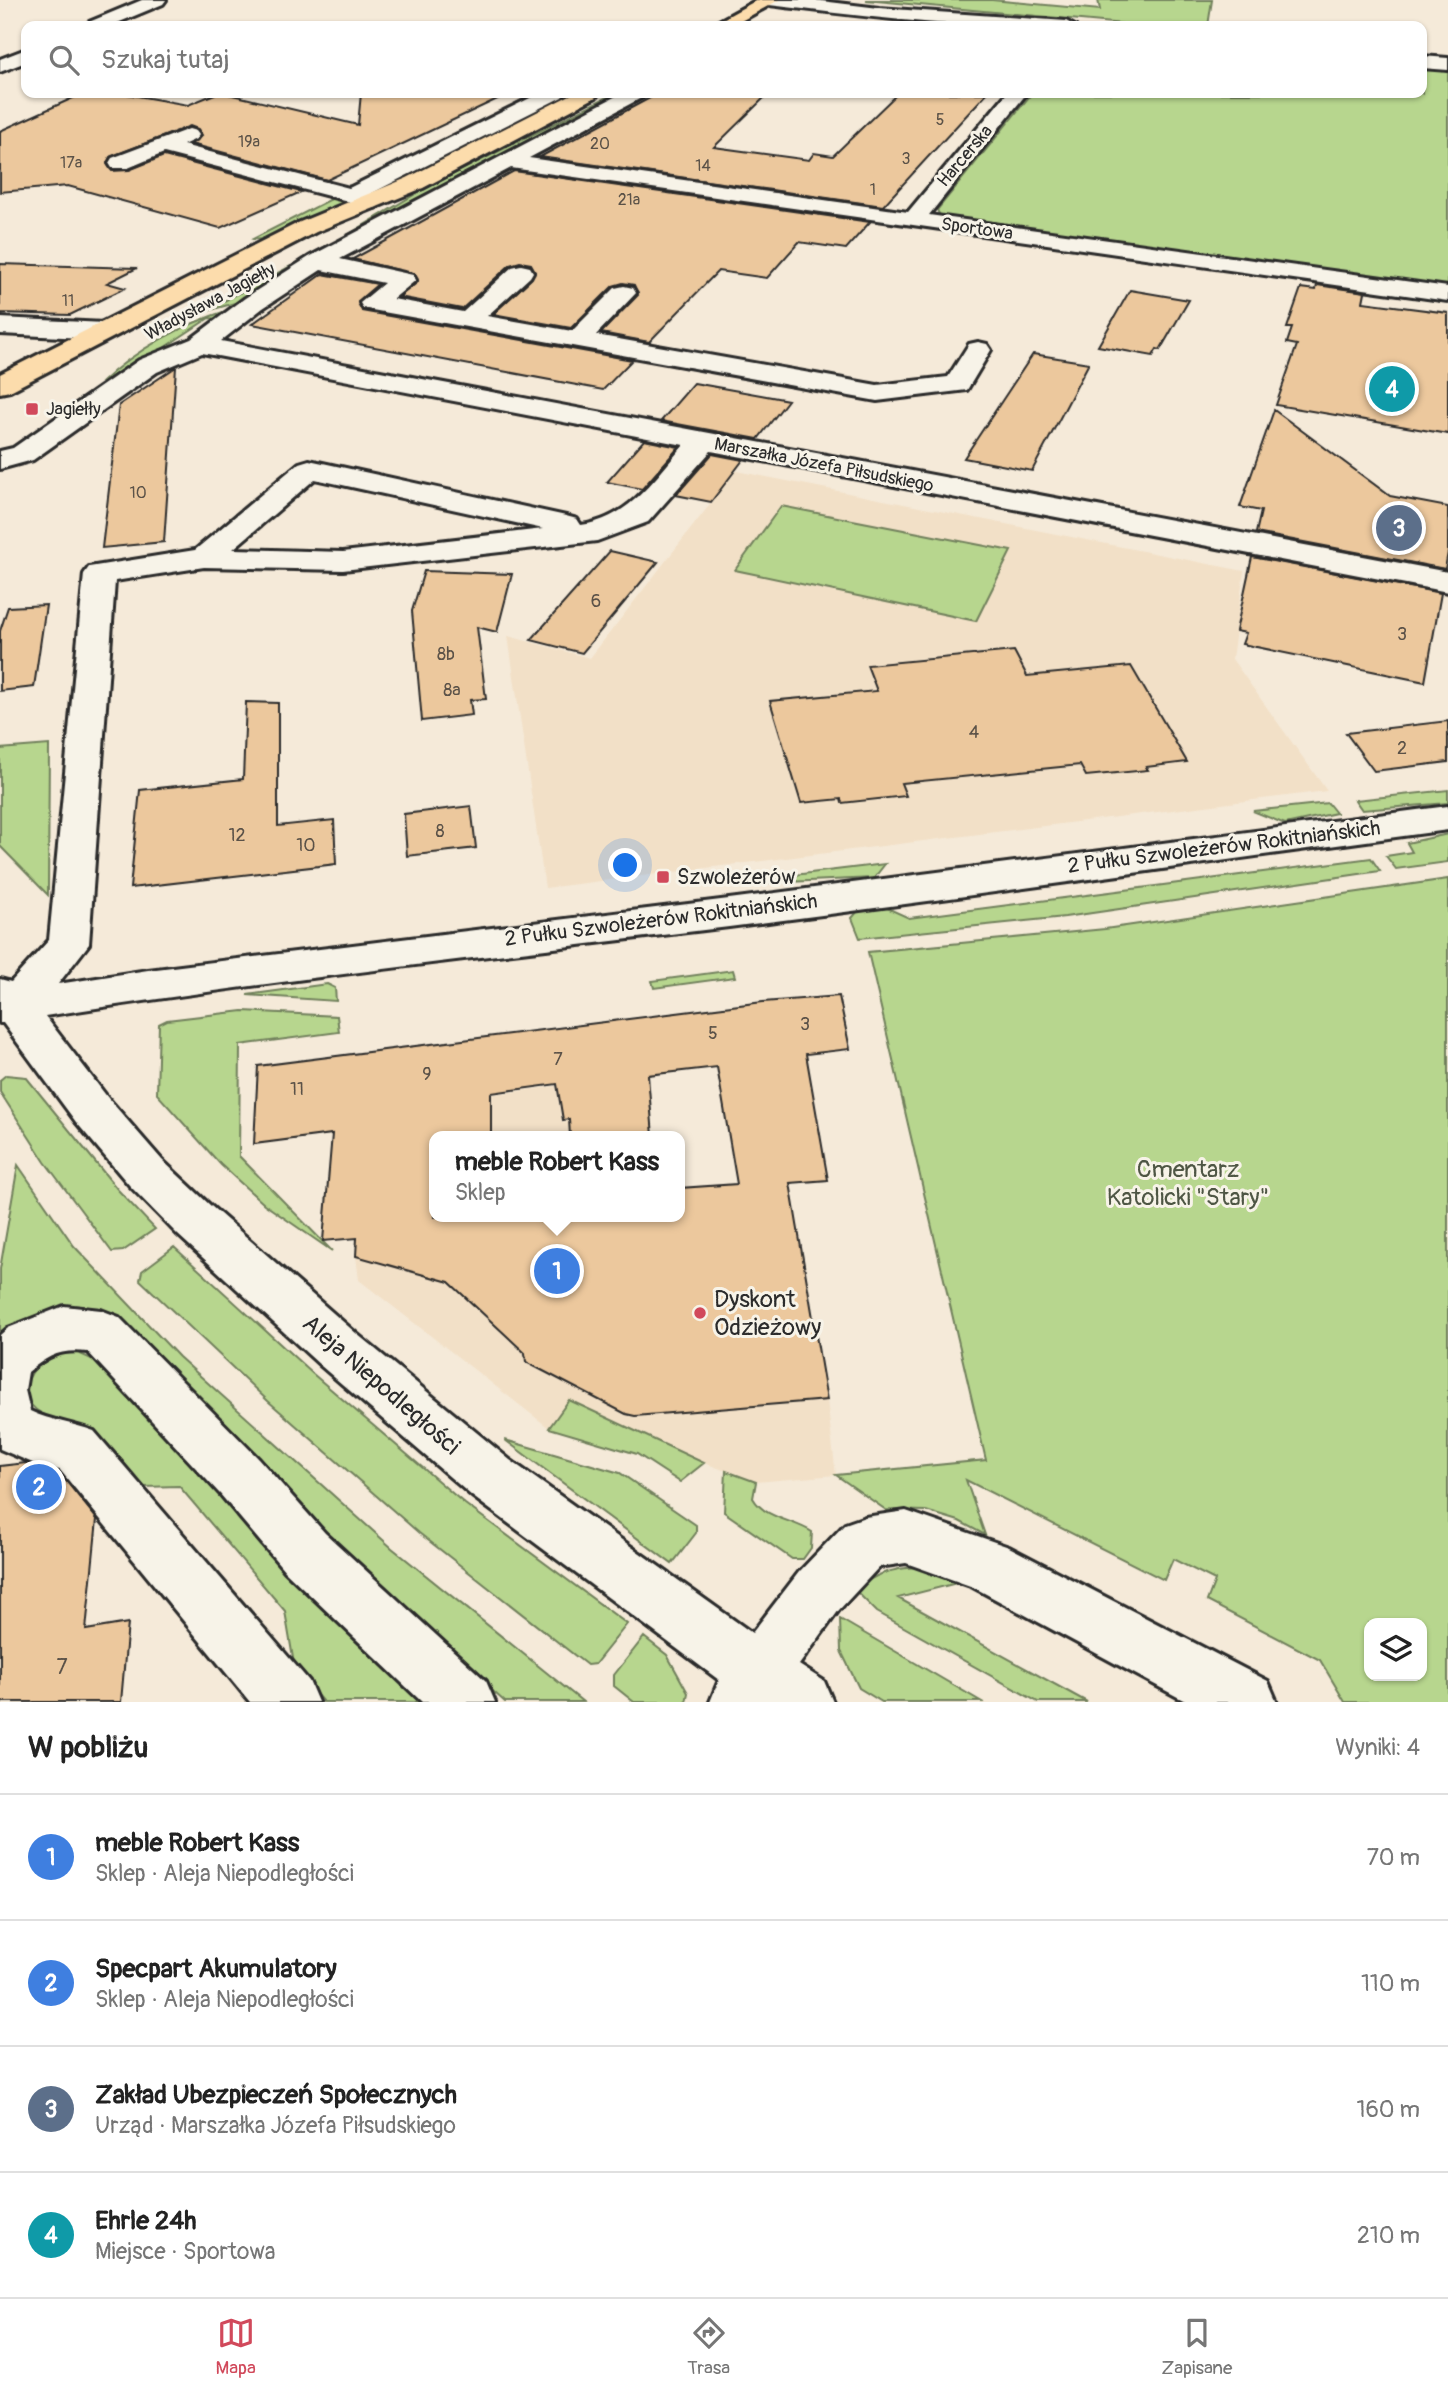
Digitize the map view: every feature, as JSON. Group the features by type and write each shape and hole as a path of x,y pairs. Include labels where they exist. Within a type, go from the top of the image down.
{"main road":[{"path":"732,21 770,0"},
{"name":"Władysława Jagiełły","path":"20,401 339,234 415,183 579,98"},
{"name":"Władysława Jagiełły","path":"0,385 309,227 360,198 415,183"}],"street":[{"path":"107,21 158,0"},
{"path":"770,0 879,13 994,21"},
{"path":"0,66 21,57"},
{"path":"1427,62 1448,64"},
{"path":"162,146 360,198 546,98"},
{"path":"0,460 23,454 148,366 200,345 254,303 317,262 627,98"},
{"name":"Harcerska","path":"913,220 1013,98"},
{"path":"120,163 189,135"},
{"name":"Sportowa","path":"507,161 1448,293"},
{"path":"317,262 404,280 372,303 877,393 957,384 978,350"},
{"path":"468,320 521,272"},
{"path":"577,340 624,293"},
{"path":"0,326 105,331"},
{"name":"Marszałka Józefa Piłsudskiego","path":"200,345 1448,582"},
{"path":"4,996 69,944 100,574 204,558 344,561 597,532 637,516 703,442"},
{"path":"204,558 309,469 597,532"},
{"name":"2 Pułku Szwoleżerów Rokitniańskich","path":"4,996 148,985 494,940 729,913 1448,818"},
{"name":"Aleja Niepodległości","path":"4,996 92,1111 146,1173 194,1220 339,1350 491,1478 767,1692"},
{"path":"288,1702 75,1448 42,1443 7,1426 0,1390 5,1361 26,1344 64,1328 101,1332 239,1476 305,1552 465,1702"},
{"path":"767,1692 819,1591 865,1544 906,1537 989,1566 1247,1702"}],"shaded area":[{"path":"736,471 1244,571 1232,659 1327,791 545,888 508,636 590,658"},
{"path":"556,1086 562,1122 614,1110 616,1131 491,1131 488,1095"},
{"path":"360,1164 429,1213 429,1222 685,1222 685,1187 753,1182 789,1170 827,1400 836,1475 756,1482 677,1453 570,1400 549,1428 359,1280 356,1256"}],"green space":[{"path":"866,0 992,0 1100,10 1098,0 1212,0 1209,21 1091,21"},
{"path":"1427,68 1448,70 1448,289 956,220 940,216 937,210 1028,98 1427,98"},
{"path":"605,98 614,98 346,236 422,190"},
{"path":"339,195 350,200 287,231 253,239"},
{"path":"294,266 242,301 203,312"},
{"path":"229,310 218,319 209,318 112,382 102,382 145,348 195,323"},
{"path":"781,506 1011,551 976,621 735,570"},
{"path":"49,745 48,895 0,846 0,749"},
{"path":"1448,790 1448,803 1362,810 1355,800"},
{"path":"1328,803 1336,813 1285,824 1253,811"},
{"path":"1448,834 1448,862 1396,869 1386,856 1412,852 1407,843"},
{"path":"1371,858 1380,871 1065,917 860,938 852,918 858,911 885,907 909,918"},
{"path":"885,864 874,878 744,884 743,881"},
{"name":"Cmentarz Katolicki \"Stary\"","path":"1448,879 1448,1702 1345,1702 1320,1660 1207,1601 1215,1580 1173,1559 1164,1580 966,1480 985,1535 959,1521 926,1511 886,1510 836,1475 986,1460 868,952 1105,929"},
{"path":"733,970 735,977 654,988 652,981"},
{"path":"327,984 335,988 336,1001 247,995"},
{"path":"243,1011 337,1016 339,1032 240,1045 239,1156 332,1251 264,1204 221,1165 157,1094 159,1024 167,1020"},
{"path":"6,1075 26,1077 118,1190 155,1229 123,1251 112,1252 45,1162 0,1092 0,1080"},
{"path":"18,1165 74,1246 179,1357 392,1548 583,1702 505,1702 339,1553 124,1327 0,1351 0,1269"},
{"path":"174,1247 313,1374 465,1504 627,1624 595,1664 587,1665 419,1533 268,1401 140,1280 142,1271"},
{"path":"76,1352 96,1361 149,1404 441,1702 323,1702 295,1670 285,1611 179,1486 143,1487 115,1451 95,1433 46,1416 29,1402 23,1391 37,1366 48,1357"},
{"path":"569,1400 704,1463 680,1482 637,1454 549,1428"},
{"path":"505,1440 620,1473 696,1525 696,1533 672,1564"},
{"path":"726,1471 756,1482 753,1498 764,1510 812,1532 811,1548 803,1559 792,1559 724,1512"},
{"path":"916,1567 938,1571 961,1582 898,1598 1087,1702 1038,1702 877,1612 855,1590 883,1573"},
{"path":"840,1619 982,1702 882,1702 859,1688 841,1651"},
{"path":"644,1637 667,1655 688,1693 686,1702 634,1702 614,1686 614,1675"}],"building":[{"path":"73,98 149,98 188,105 205,98 245,98 358,125 361,98 499,98 327,180 191,144 202,135 198,129 190,126 110,157 107,164 112,171 129,170 164,156 301,192 220,228 68,186 0,192 0,131"},
{"path":"650,98 764,98 714,147 809,160 814,153 833,156 893,98 982,98 883,206 540,157"},
{"path":"514,171 870,222 846,249 799,242 767,278 718,271 649,342 601,333 638,295 634,285 623,283 613,286 571,328 493,314 532,278 535,271 531,264 520,262 510,265 462,309 399,297 418,282 415,274 353,259"},
{"path":"0,264 137,268 107,283 125,288 70,315 0,313"},
{"path":"322,274 378,284 358,301 362,311 632,360 603,390 252,324"},
{"path":"1317,285 1365,292 1363,302 1448,313 1448,434 1276,405 1297,345 1287,343 1292,328 1287,328 1301,288 1316,290"},
{"path":"1130,290 1189,300 1160,350 1157,349 1153,356 1098,346"},
{"path":"1033,354 1089,363 1032,471 964,458"},
{"path":"176,367 164,542 102,548 119,405"},
{"path":"694,383 788,400 758,439 661,421"},
{"path":"1274,410 1390,496 1448,507 1448,552 1445,569 1256,533 1261,511 1240,507"},
{"path":"644,440 679,447 642,489 607,482"},
{"path":"712,454 743,460 711,502 676,495"},
{"path":"610,551 658,562 582,653 531,640"},
{"path":"1252,557 1441,593 1425,682 1242,644 1246,633 1236,631"},
{"path":"424,571 512,574 497,632 477,627 486,699 470,700 472,715 422,721 412,611"},
{"path":"46,605 34,687 0,691 0,631 8,607"},
{"path":"1014,651 1027,676 1131,666 1187,762 1146,767 1148,770 1086,776 1080,765 901,783 906,796 842,803 841,799 801,803 770,701 877,691 867,665"},
{"path":"246,702 278,703 278,826 334,820 336,864 130,888 140,790 243,779"},
{"path":"1448,721 1448,762 1374,771 1346,733"},
{"path":"471,806 476,848 407,856 404,814"},
{"path":"839,996 850,1049 806,1054 828,1180 790,1183 827,1400 635,1416 626,1414 526,1362 525,1353 449,1282 356,1256 357,1238 323,1241 332,1134 254,1144 258,1066 763,1002"},
{"path":"26,1463 59,1472 97,1519 86,1630 128,1623 121,1702 0,1702 0,1466"}],"place":[{"name":"Ehrle 24h","path":"1392,389"},
{"name":"Jagiełły","path":"32,409"},
{"name":"Zakład Ubezpieczeń Społecznych","path":"1399,528"},
{"name":"Szwoleżerów","path":"663,877"},
{"name":"meble Robert Kass","path":"557,1271"},
{"name":"Dyskont Odzieżowy","path":"700,1313"},
{"name":"Specpart Akumulatory","path":"39,1487"}]}
